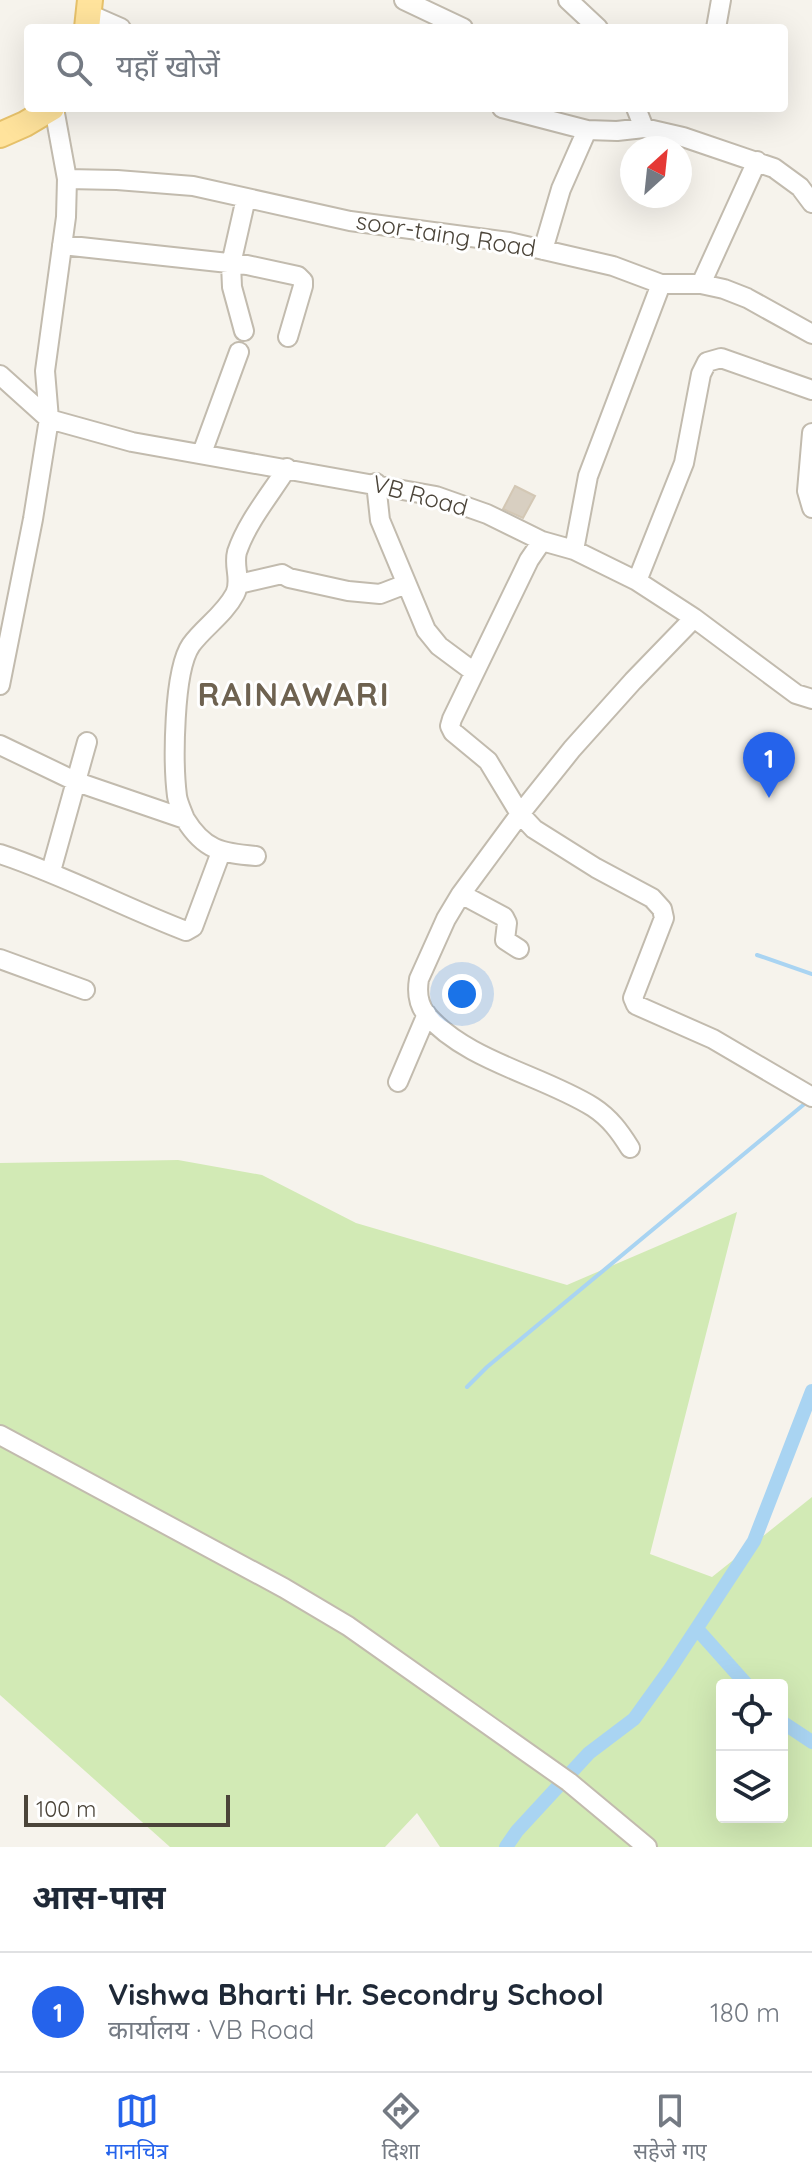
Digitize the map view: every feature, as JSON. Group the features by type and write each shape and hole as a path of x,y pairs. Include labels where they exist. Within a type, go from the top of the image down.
{"main road":[{"path":"0,135 46,112"}],"street":[{"path":"404,0 455,24"},
{"path":"568,0 594,24"},
{"path":"717,24 721,0"},
{"path":"89,14 112,24"},
{"path":"0,685 49,419 45,371 62,245 67,179 54,112"},
{"path":"517,112 587,130 644,128 683,137 757,161 787,176 812,203"},
{"path":"638,112 644,128"},
{"path":"543,250 561,189 587,130"},
{"path":"701,284 757,161"},
{"name":"soor-taing Road","path":"67,179 193,186 350,221 509,242 613,266 661,284 701,284 747,298 812,334"},
{"path":"244,331 235,302 231,264 246,198"},
{"path":"62,245 292,273 303,281 288,337"},
{"path":"574,550 588,476 661,284"},
{"path":"202,453 239,352"},
{"path":"637,581 684,463 701,374 707,362 721,358 812,390"},
{"name":"VB Road","path":"0,375 49,419 132,442 436,496 487,514 542,541 574,550 637,581 804,696 812,711"},
{"path":"812,433 807,491 812,508"},
{"path":"256,856 221,852 193,833 185,819 177,798 177,699 191,645 235,595 239,584 238,550 287,468"},
{"path":"376,483 380,520 426,630 439,646 474,672"},
{"path":"542,541 529,560 450,726 488,761 520,814 534,829 652,898 662,909 664,918 633,998 636,1005 713,1039 809,1095"},
{"path":"239,584 282,574 348,591 380,594 406,584"},
{"path":"630,1148 612,1122 594,1108 466,1045 427,1014 418,994 419,979 461,894 520,814 622,692 694,618"},
{"path":"51,871 87,742"},
{"path":"0,745 77,782 185,819"},
{"path":"0,854 51,871 129,909 186,931 193,927 221,852"},
{"path":"461,894 504,917 507,923 505,940 519,949"},
{"path":"0,959 85,990"},
{"path":"398,1082 427,1014"},
{"path":"0,1435 320,1608 546,1765 647,1847"}],"green space":[{"path":"178,1160 262,1175 356,1223 567,1285 737,1212 650,1554 712,1577 812,1497 812,1847 440,1847 417,1813 385,1847 170,1847 0,1695 0,1163"}],"building":[{"path":"515,486 535,496 523,518 503,509"}],"waterway":[{"path":"757,955 812,974"},
{"path":"467,1387 487,1367 808,1101"},
{"path":"506,1847 589,1753 634,1719 670,1669 754,1541 812,1391"},
{"path":"697,1629 742,1679"},
{"path":"788,1726 812,1742"}],"place":[{"name":"Vishwa Bharti Hr. Secondry School","path":"769,798"}],"district":[{"name":"RAINAWARI","path":"294,695"}]}
